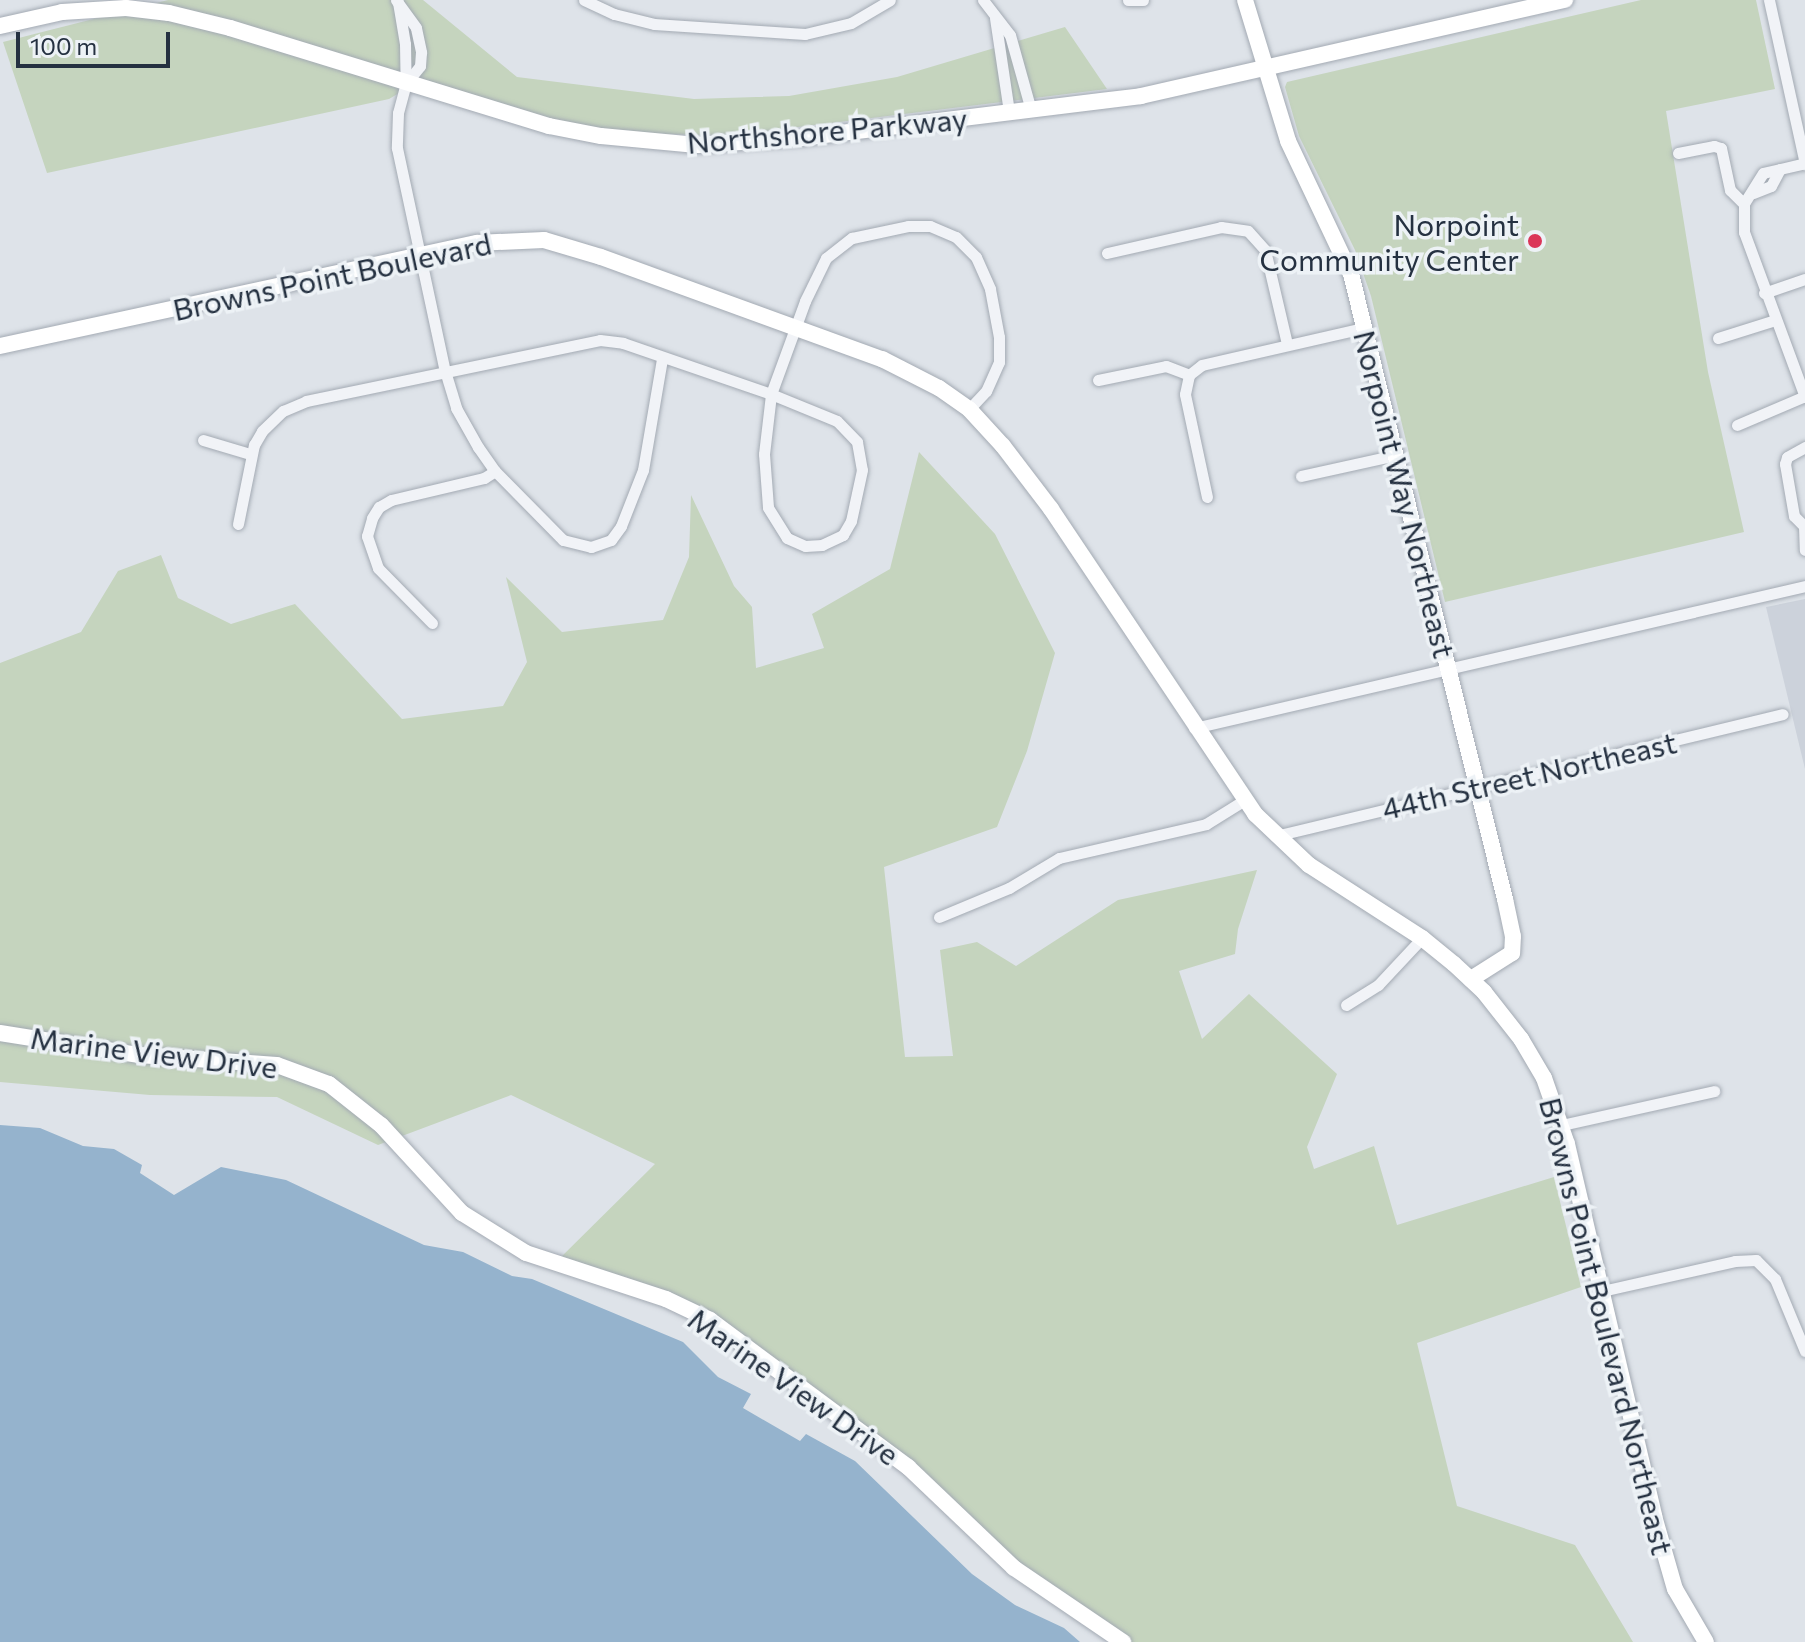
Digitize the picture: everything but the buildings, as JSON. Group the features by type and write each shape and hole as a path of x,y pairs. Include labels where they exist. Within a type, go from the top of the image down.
{"street":[{"path":"584,0 614,14 654,24 805,34 851,23 890,0"},
{"path":"983,0 1010,35 1031,110"},
{"path":"1128,0 1143,0"},
{"name":"Norpoint Way Northeast","path":"1245,0 1288,141 1351,274 1477,787 1513,944 1512,953 1505,959 1471,979"},
{"name":"Northshore Parkway","path":"0,26 62,12 126,8 169,13 549,126 601,136 683,144 754,142 1141,96 1565,0"},
{"path":"1744,204 1753,193 1771,186 1780,169 1805,164 1769,0"},
{"path":"397,1 405,44 406,83 398,113 397,148 445,371 462,420 495,471 563,540 591,547 611,540 629,510 643,470 662,359"},
{"path":"995,18 1009,112"},
{"path":"1678,153 1714,146 1721,148 1730,190 1744,204 1747,247 1775,320 1801,374 1805,396 1737,425"},
{"path":"238,524 250,454 267,425 297,404 600,340 623,343 662,359 771,394 837,421 857,442 862,470 851,521 843,535 822,545 805,546 787,538 768,507 764,454 771,394 818,270 837,246 852,238 908,226 930,226 947,232 969,248 981,266 990,289 999,337 996,373 986,391 969,409"},
{"path":"1107,253 1221,227 1238,227 1255,236 1265,250 1287,344"},
{"name":"Browns Point Boulevard","path":"0,346 420,255 497,240 544,240 601,257 900,366 969,409"},
{"path":"1764,293 1805,279"},
{"path":"1718,338 1775,320"},
{"path":"1207,497 1185,394 1189,375 1202,365 1364,328"},
{"path":"1098,380 1166,366 1189,375"},
{"name":"Browns Point Boulevard Northeast","path":"969,409 1003,446 1051,509 1110,594 1243,801 1275,836 1318,871 1422,938 1471,979 1521,1039 1544,1078 1562,1125 1662,1546 1683,1608 1706,1642"},
{"path":"203,440 250,454"},
{"path":"1805,447 1787,457 1785,464 1794,516 1804,526 1805,550"},
{"path":"1301,476 1396,455"},
{"path":"432,623 378,568 367,536 372,518 379,507 391,500 484,478 495,471"},
{"path":"1194,728 1805,586"},
{"name":"44th Street Northeast","path":"1275,836 1783,714"},
{"path":"939,917 1009,888 1059,858 1206,824 1243,801"},
{"path":"1346,1005 1378,985 1422,938"},
{"name":"Marine View Drive","path":"0,1033 139,1055 277,1065 329,1084 371,1116 462,1213 526,1253 666,1299 710,1320 908,1467 1014,1568 1123,1642"},
{"path":"1562,1125 1714,1091"},
{"path":"1602,1291 1735,1261 1756,1260 1775,1279 1805,1351"}],"shaded area":[{"path":"1805,599 1805,769 1766,607"}],"green space":[{"path":"168,0 423,0 517,77 694,99 789,96 897,77 1065,27 1107,89 726,136 576,131 421,80 389,99 47,173 3,42"},
{"path":"1641,0 1756,0 1775,89 1666,111 1708,372 1744,532 1445,602 1371,296 1355,250 1299,136 1285,87 1287,82"},
{"path":"919,452 995,534 1055,653 1027,751 997,827 884,867 905,1057 953,1056 940,950 977,942 1016,966 1118,900 1257,870 1238,929 1235,954 1179,971 1202,1039 1249,994 1337,1074 1307,1147 1314,1169 1374,1146 1397,1225 1554,1177 1581,1287 1417,1343 1457,1506 1575,1545 1633,1642 1119,1642 834,1415 666,1299 554,1264 655,1164 511,1095 378,1145 277,1097 150,1095 0,1082 0,663 81,632 118,571 161,555 178,598 231,624 295,604 402,719 503,706 527,662 506,577 562,632 663,620 689,557 691,495 734,586 752,607 756,668 824,648 812,614 890,569"}],"water":[{"path":"0,1125 40,1128 83,1146 114,1149 142,1165 140,1173 174,1195 221,1167 286,1180 424,1245 463,1252 512,1276 532,1279 683,1342 718,1377 751,1394 743,1408 800,1441 806,1434 855,1461 972,1574 1015,1605 1064,1628 1080,1642 0,1642"}],"place":[{"name":"Norpoint Community Center","path":"1535,241"}]}
